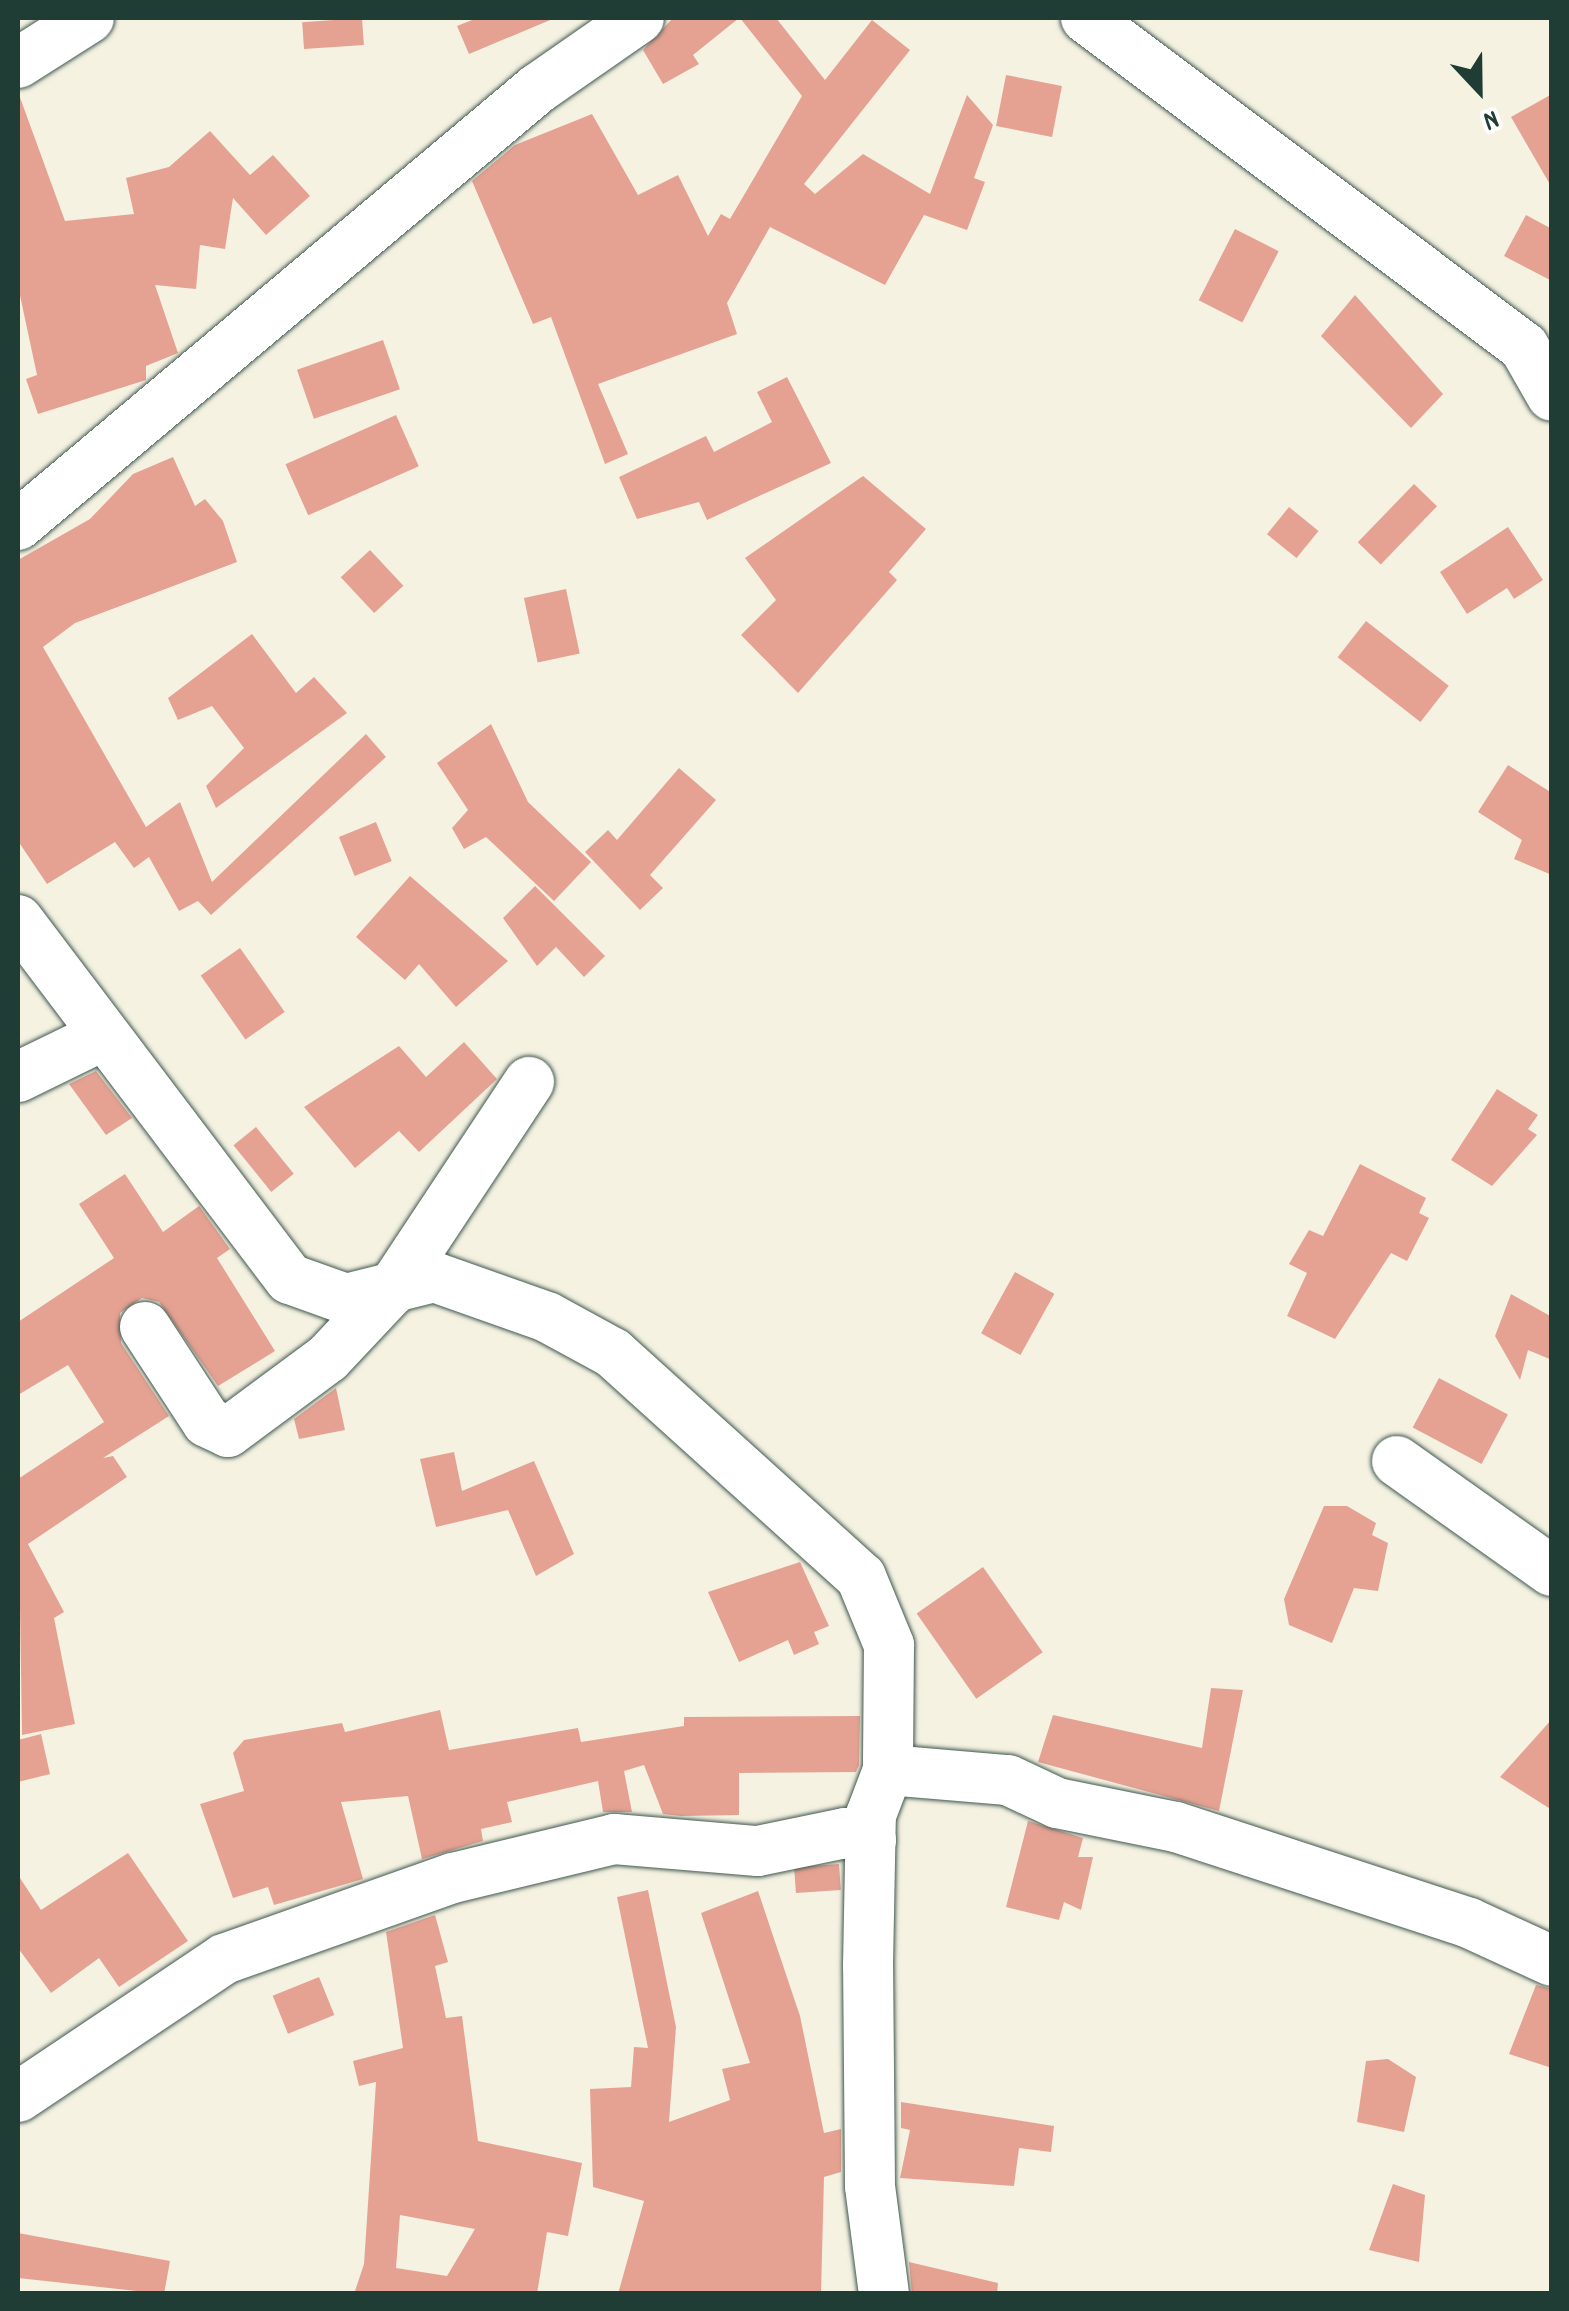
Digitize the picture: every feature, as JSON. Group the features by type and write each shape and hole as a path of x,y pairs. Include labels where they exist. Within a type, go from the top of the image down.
{"street":[{"path":"18,63 90,18"},
{"path":"18,525 524,100 639,18"},
{"path":"1086,18 1524,348 1552,396"},
{"path":"18,920 100,1037 290,1279 346,1299 390,1292 434,1277 483,1288 612,1352 861,1577 890,1645 888,1770 871,1840 868,2144 884,2294"},
{"path":"18,1077 100,1037"},
{"path":"145,1327 207,1422 228,1432 328,1358 390,1292 530,1082"},
{"path":"1396,1461 1552,1571"},
{"path":"888,1770 1008,1780 1058,1803 1176,1827 1469,1924 1552,1961"},
{"path":"18,2096 224,1959 454,1878 614,1839 758,1851 845,1834 871,1840"}],"building":[{"path":"362,18 364,45 304,49 302,22"},
{"path":"477,18 555,18 469,54 457,26"},
{"path":"673,18 739,18 693,55 699,64 663,84 643,50"},
{"path":"740,18 776,18 825,80 872,20 910,50 804,184 815,194 863,154 930,194 967,95 993,125 974,178 985,182 967,230 924,215 885,285 770,227 727,303 737,334 598,384 628,454 605,464 551,317 533,324 472,181 515,145 592,114 638,195 678,175 708,236 721,214 730,219 802,96"},
{"path":"1006,75 1062,86 1052,137 996,126"},
{"path":"18,92 65,221 134,214 126,178 169,167 210,131 250,175 273,155 310,196 266,235 233,198 225,249 200,245 196,289 155,285 178,353 146,366 146,380 38,414 26,379 37,375 18,286"},
{"path":"1552,94 1552,188 1511,117"},
{"path":"1526,215 1552,229 1552,281 1504,256"},
{"path":"1235,229 1279,251 1242,323 1199,300"},
{"path":"1355,295 1443,394 1411,428 1321,336"},
{"path":"383,340 400,389 314,419 297,370"},
{"path":"787,377 831,463 707,520 699,502 637,519 619,477 706,436 714,452 772,422 757,392"},
{"path":"396,415 419,466 308,515 285,464"},
{"path":"173,457 195,506 205,499 223,521 237,562 75,623 43,647 146,827 180,802 212,882 366,734 386,757 211,915 198,901 179,911 149,857 134,868 115,842 47,884 18,841 18,560 90,519 133,474"},
{"path":"863,476 926,529 889,572 897,580 798,693 741,635 776,600 745,558"},
{"path":"1414,484 1437,506 1381,564 1358,542"},
{"path":"1289,507 1319,531 1297,558 1267,534"},
{"path":"1508,527 1543,580 1514,599 1507,588 1467,614 1440,572"},
{"path":"370,550 403,586 374,613 341,577"},
{"path":"566,589 580,654 538,662 524,598"},
{"path":"1366,621 1449,686 1420,722 1338,657"},
{"path":"252,634 296,693 314,677 347,713 216,808 206,786 244,748 212,706 178,720 168,698"},
{"path":"491,724 528,802 591,862 554,901 486,837 464,849 452,828 468,810 437,763"},
{"path":"1508,765 1552,793 1552,875 1514,859 1522,840 1478,812"},
{"path":"679,768 716,800 650,875 663,888 640,910 585,852 608,830 617,840"},
{"path":"376,822 392,861 355,876 339,837"},
{"path":"410,876 508,961 456,1007 419,964 405,980 356,937"},
{"path":"535,886 605,956 584,977 556,947 537,966 503,918"},
{"path":"240,948 285,1012 245,1039 201,976"},
{"path":"464,1042 497,1079 419,1152 399,1131 355,1168 304,1107 399,1046 426,1077"},
{"path":"96,1071 132,1118 106,1135 69,1084"},
{"path":"1497,1089 1538,1115 1528,1129 1537,1135 1492,1186 1451,1160"},
{"path":"256,1127 294,1174 271,1192 233,1145"},
{"path":"1360,1164 1426,1198 1419,1213 1429,1218 1407,1261 1391,1253 1335,1339 1287,1316 1307,1273 1289,1264 1309,1230 1323,1236"},
{"path":"125,1174 163,1232 199,1206 230,1249 217,1258 275,1351 218,1386 159,1302 142,1298 120,1313 121,1343 169,1416 103,1458 113,1456 127,1477 28,1544 64,1612 54,1618 75,1724 22,1735 18,1479 104,1422 68,1365 18,1395 18,1322 114,1258 79,1204"},
{"path":"1015,1272 1054,1294 1020,1355 981,1333"},
{"path":"1511,1294 1552,1317 1552,1360 1528,1350 1520,1380 1495,1336"},
{"path":"1439,1378 1508,1415 1482,1464 1413,1427"},
{"path":"336,1388 345,1430 299,1439 294,1419"},
{"path":"454,1452 462,1491 534,1461 574,1554 536,1576 508,1510 436,1527 420,1459"},
{"path":"1324,1506 1347,1506 1376,1523 1372,1535 1388,1543 1378,1591 1354,1588 1332,1643 1289,1625 1284,1599"},
{"path":"800,1562 829,1626 814,1632 819,1644 794,1655 788,1640 739,1662 708,1592"},
{"path":"983,1567 1043,1652 976,1699 917,1613"},
{"path":"1211,1688 1243,1690 1219,1811 1038,1762 1053,1715 1202,1748"},
{"path":"440,1710 449,1750 578,1728 581,1742 684,1726 684,1717 860,1716 859,1765 856,1772 739,1773 739,1815 681,1816 663,1814 644,1765 624,1771 632,1812 603,1812 598,1781 507,1802 512,1822 481,1829 483,1841 422,1859 408,1796 341,1802 363,1879 274,1905 268,1887 233,1898 200,1804 244,1791 233,1753 244,1740 342,1723 345,1732"},
{"path":"1552,1719 1552,1810 1500,1777"},
{"path":"41,1734 50,1774 18,1782 18,1740"},
{"path":"1028,1821 1083,1838 1078,1857 1093,1857 1081,1910 1064,1902 1059,1920 1006,1907"},
{"path":"128,1853 188,1941 119,1987 99,1958 51,1993 18,1948 18,1875 41,1910"},
{"path":"839,1864 841,1890 796,1893 794,1867"},
{"path":"648,1890 676,2027 669,2122 730,2100 722,2069 750,2063 701,1913 758,1891 800,2016 824,2133 841,2129 841,2172 824,2177 821,2294 618,2294 644,2201 593,2187 590,2089 631,2087 634,2047 648,2048 617,1897"},
{"path":"435,1915 448,1962 435,1966 446,2018 462,2016 478,2141 582,2163 568,2236 547,2232 537,2294 354,2294 364,2264 376,2082 359,2086 353,2061 403,2048 386,1932","holes":["400,2215 475,2229 447,2276 396,2268"]},
{"path":"319,1977 334,2015 288,2034 273,1996"},
{"path":"1536,1985 1552,1989 1552,2068 1509,2054"},
{"path":"1388,2059 1416,2077 1404,2132 1357,2122 1366,2061"},
{"path":"901,2102 1054,2126 1051,2152 1019,2148 1014,2186 900,2178 910,2130 901,2128"},
{"path":"1393,2184 1425,2195 1419,2262 1369,2250"},
{"path":"18,2233 170,2261 164,2294 18,2278"},
{"path":"909,2262 998,2283 997,2294 912,2294"}]}
